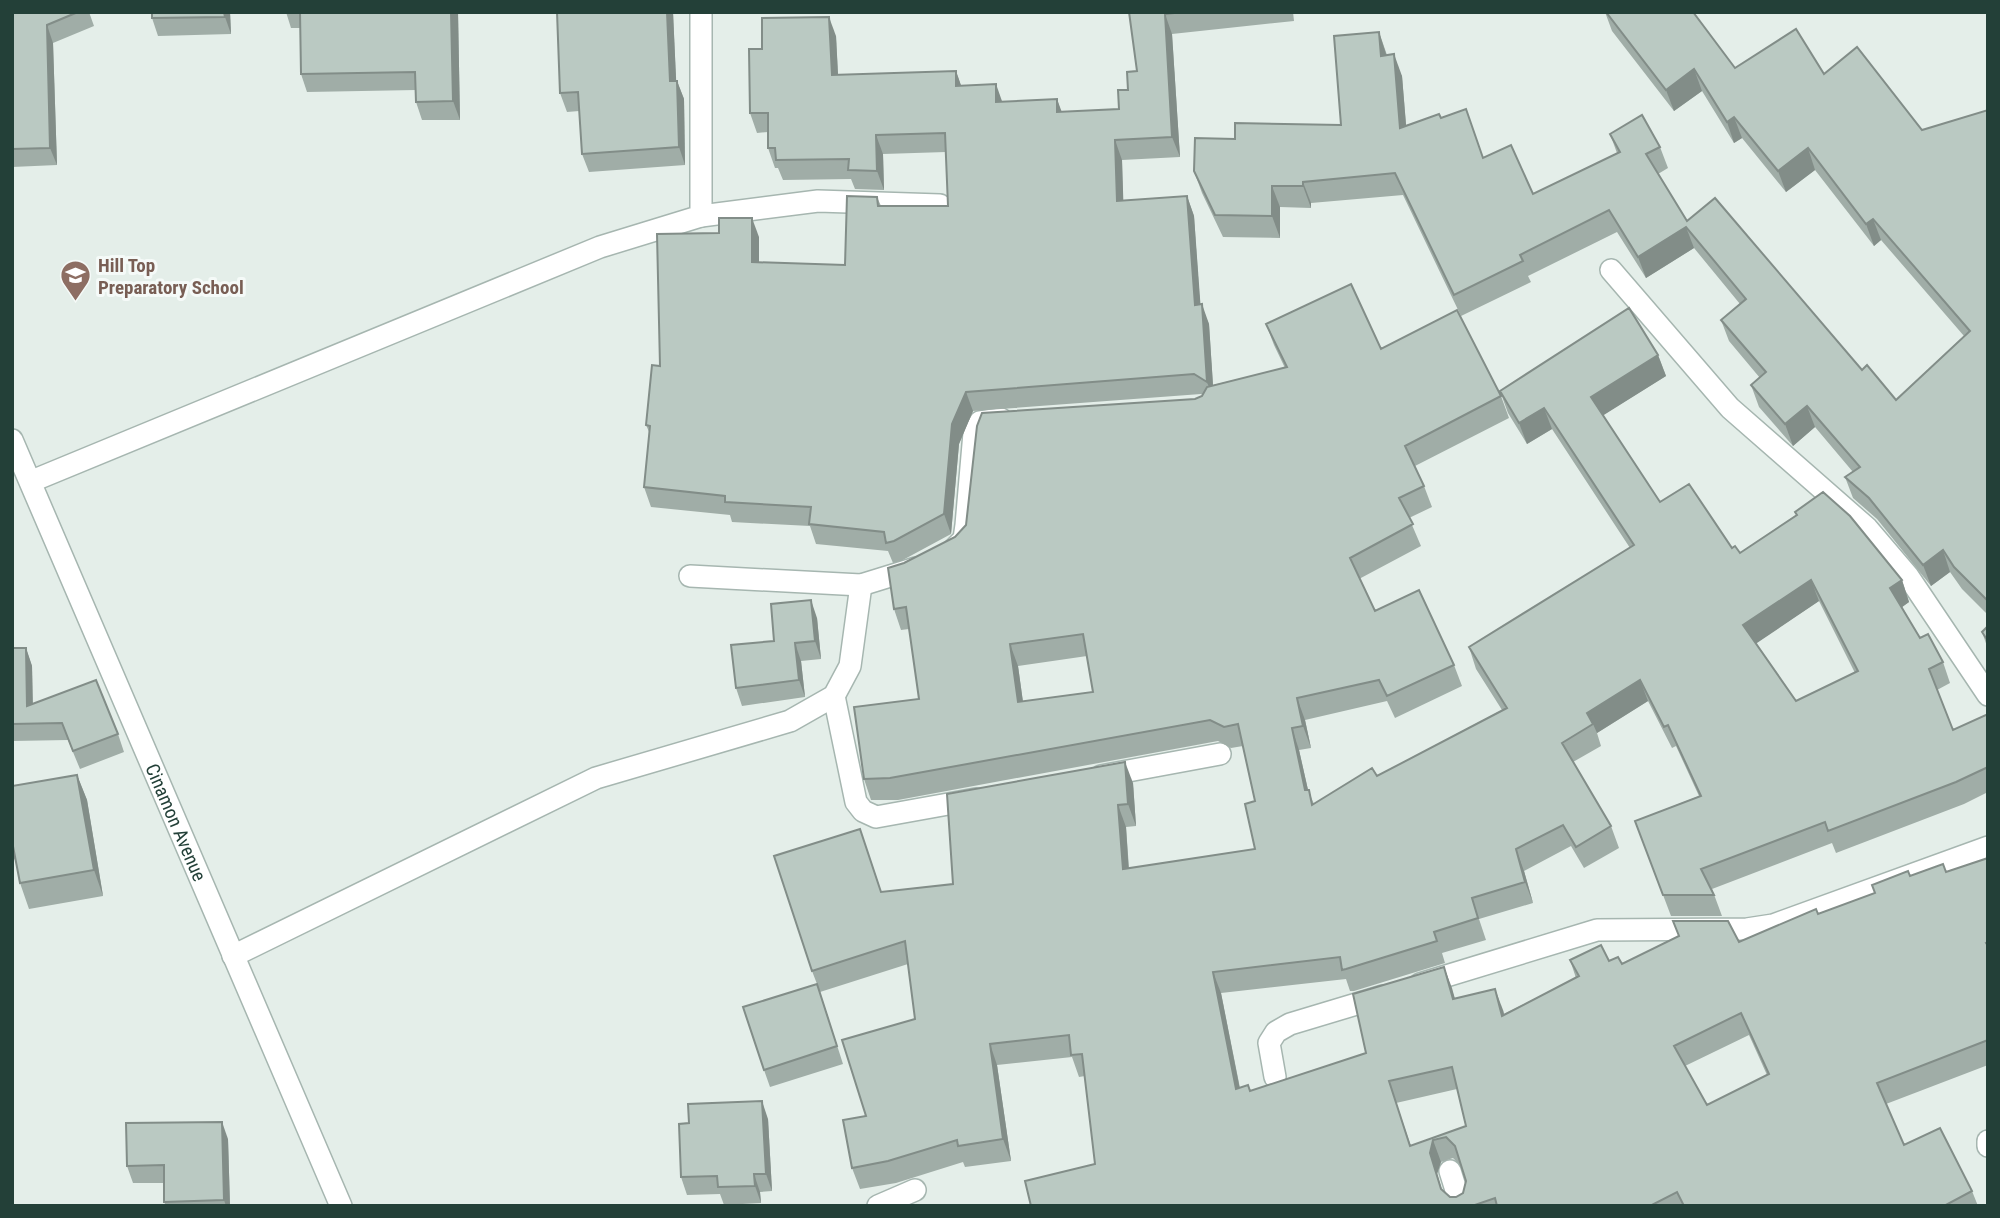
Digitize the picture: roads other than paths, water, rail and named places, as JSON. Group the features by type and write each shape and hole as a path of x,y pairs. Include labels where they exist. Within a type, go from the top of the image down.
{"street":[{"path":"701,12 701,216"},
{"path":"32,481 600,247 701,216 818,201 940,205"},
{"path":"1611,270 1730,408 1867,528 1908,576 1988,695"},
{"path":"690,576 861,585 906,573 957,547 964,539 974,433 980,422 1023,418"},
{"name":"Cinamon Avenue","path":"12,440 32,481 341,1206"},
{"path":"233,956 596,778 790,721 834,696 850,666 861,585"},
{"path":"834,696 856,802 863,811 876,817 995,795"},
{"path":"1074,781 1220,754"},
{"path":"1275,1077 1269,1043 1276,1032 1290,1024 1597,930 1747,929 1773,925 1988,848"},
{"path":"1450,1171 1461,1206"},
{"path":"878,1206 915,1190"}],"place":[{"name":"Hill Top Preparatory School","path":"75,303"}]}
